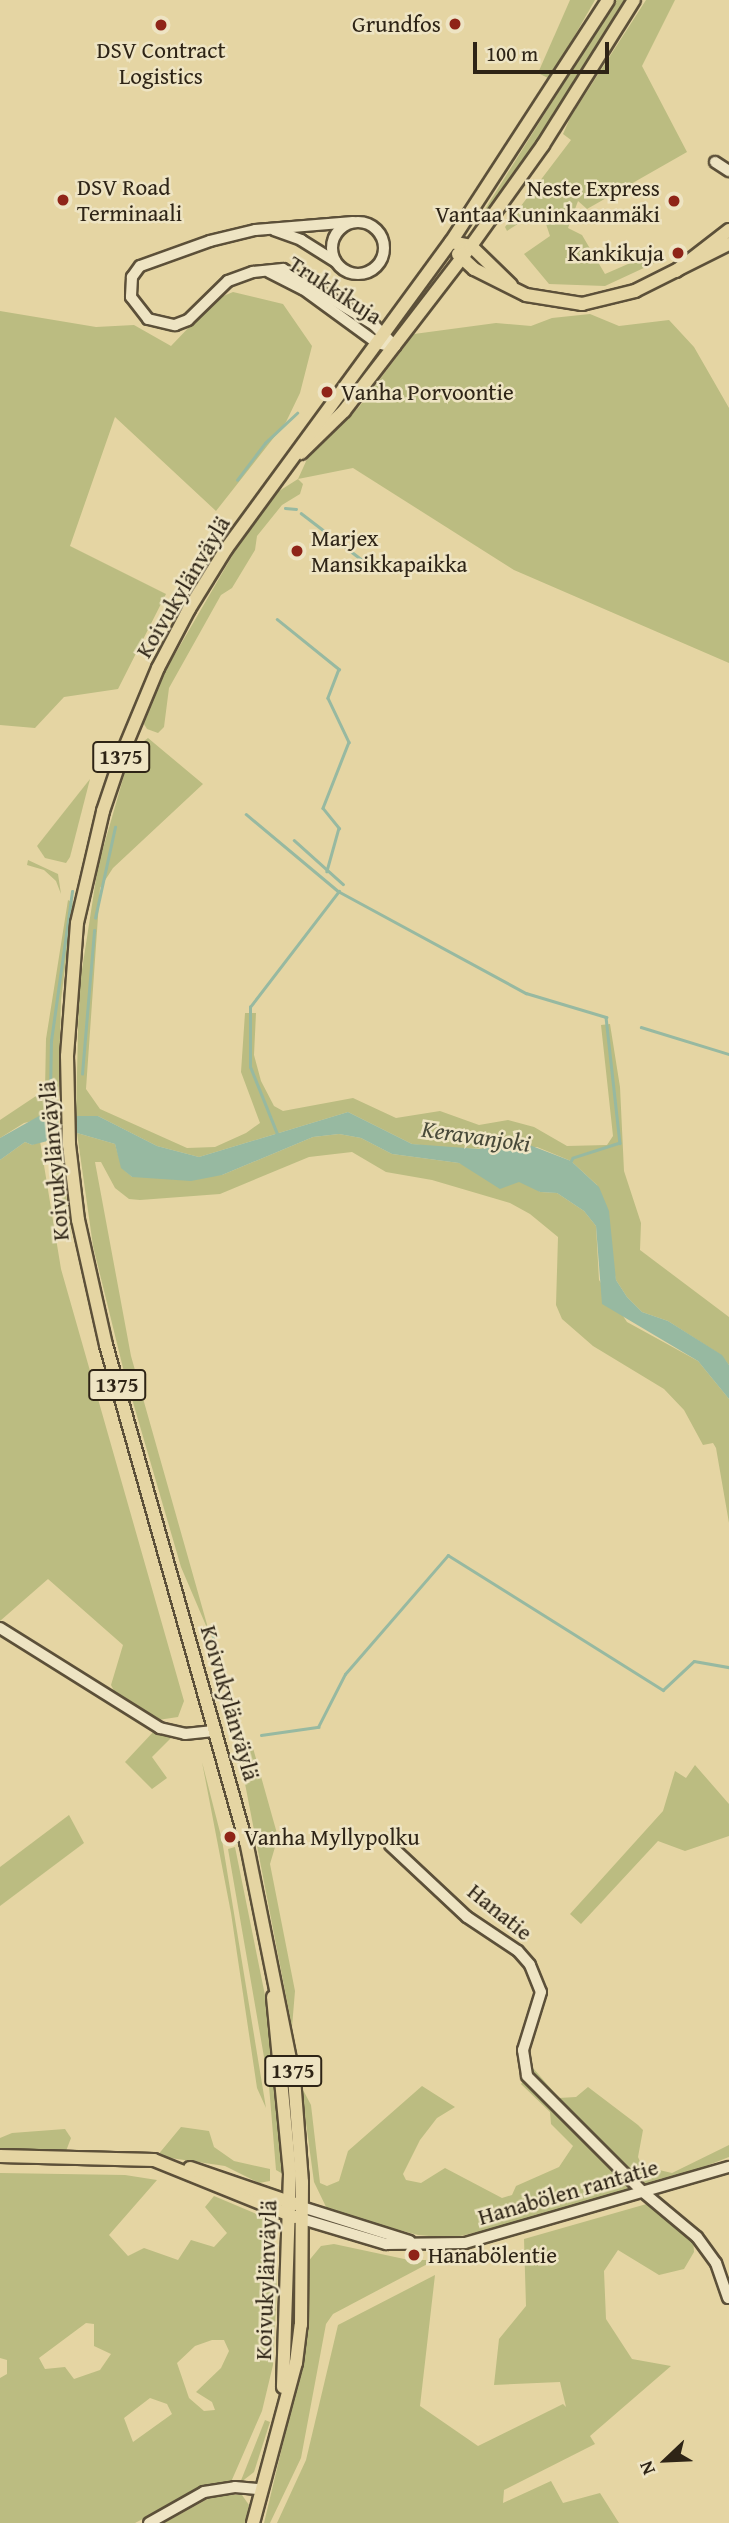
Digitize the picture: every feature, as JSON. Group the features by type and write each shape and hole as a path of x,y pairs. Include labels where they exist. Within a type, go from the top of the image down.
{"main road":[{"name":"Koivukylänväylä","path":"253,2523 280,2414 296,2363 301,2325 294,2079 246,1842 106,1345 78,1220 67,1104 68,1016 77,923 103,811 122,751 158,668 189,610 226,549 298,455 451,242 608,0"},
{"name":"Koivukylänväylä","path":"298,455 344,411 471,246 543,145 634,0"},
{"path":"676,271 729,230"},
{"path":"451,242 471,246 514,289"},
{"path":"451,242 461,259 514,289 555,302 597,302 635,291 729,244"},
{"path":"0,2156 125,2158 197,2169 296,2211"}],"street":[{"path":"715,162 729,171"},
{"name":"Trukkikuja","path":"271,230 301,240 356,274 371,270 382,258 383,243 376,228 353,222 335,220 229,236 137,269 131,297 142,315 161,324 188,320 228,281 268,272 291,272 380,338 395,346"},
{"name":"Trukkikuja","path":"336,262 333,237 353,222"},
{"path":"169,335 188,320"},
{"path":"0,1628 160,1727 185,1734 216,1731"},
{"name":"Hanatie","path":"390,1845 467,1916 518,1951 530,1965 541,1992 523,2050 525,2073 543,2096 643,2192 707,2248 728,2298"},
{"name":"Hanabölen rantatie","path":"296,2211 416,2243 451,2244 500,2236 729,2167"},
{"path":"149,2523 204,2492 235,2487 260,2489"}],"green space":[{"path":"570,0 595,0 550,79 538,73"},
{"path":"616,0 628,0 532,149 467,238"},
{"path":"646,0 675,0 642,66 687,152 587,209 578,201 568,228 582,235 605,274 658,251 661,260 605,286 549,284 524,254 550,236 541,209 507,231 505,227 571,140 563,134 570,118"},
{"path":"233,292 283,304 312,346 300,393 286,422 216,511 115,417 70,546 166,594 118,689 64,697 35,728 0,725 0,311 96,327 134,325 171,346 216,299"},
{"path":"590,314 619,326 669,320 694,347 729,408 729,663 514,570 353,468 298,479 308,457 359,407 414,334 496,323 531,326 552,318"},
{"path":"298,479 303,484 300,494 282,505 257,536 255,550 232,588 221,595 169,688 164,727 158,733 147,729 142,721 160,680 242,539 276,493"},
{"path":"148,738 203,784 113,868 100,888 86,1089 100,1109 187,1148 215,1147 246,1133 260,1123 241,1072 245,1013 256,1013 254,1055 261,1081 274,1106 283,1111 353,1098 396,1118 440,1111 479,1125 508,1120 534,1127 567,1146 607,1145 613,1136 601,1025 610,1024 620,1087 624,1171 641,1223 640,1250 729,1317 729,1365 721,1355 668,1321 642,1312 627,1297 616,1280 597,1185 571,1161 537,1147 454,1149 412,1144 348,1112 199,1157 157,1146 98,1116 76,1116 79,989 98,866 131,751"},
{"path":"90,779 70,857 66,863 45,858 37,846"},
{"path":"28,860 58,874 61,894 56,881 44,870 27,865"},
{"path":"68,900 73,903 61,1000 58,1115 24,1123 0,1138 0,1120 45,1090 46,1039"},
{"path":"77,1133 115,1144 122,1168 132,1177 222,1175 313,1137 339,1134 361,1138 392,1154 459,1163 531,1184 540,1192 557,1193 584,1211 596,1226 599,1280 627,1322 698,1361 729,1399 729,1523 713,1443 703,1445 684,1410 664,1389 593,1346 562,1319 556,1305 558,1237 530,1214 510,1203 432,1180 386,1172 352,1152 309,1157 220,1194 140,1200 129,1199 115,1188 101,1162 95,1162 131,1356 210,1635 181,1567 123,1368 93,1246"},
{"path":"48,1138 59,1138 72,1242"},
{"path":"40,1141 61,1269 184,1701 178,1717 158,1720 115,1693 111,1685 123,1645 48,1579 0,1621 0,1160 25,1142 32,1145"},
{"path":"155,1730 171,1738 152,1757 167,1778 152,1789 125,1762"},
{"path":"236,1737 253,1748 278,1837 270,1864 295,1991 292,2027"},
{"path":"202,1762 222,1840 266,2108 257,2088 231,1913"},
{"path":"695,1765 729,1804 729,1836 685,1851 658,1841 581,1924 570,1914 663,1811 675,1771 686,1778"},
{"path":"69,1815 84,1843 0,1906 0,1867"},
{"path":"235,1847 271,2025 283,2174 276,2170 269,2086 228,1849"},
{"path":"533,2068 559,2098 576,2097 588,2087 638,2125 643,2130 638,2157 642,2166 672,2173 729,2145 729,2157 665,2182 663,2178 519,2223 451,2238 418,2235 328,2211 314,2182 301,2086 311,2105 320,2183 327,2186 339,2181 348,2151 422,2086 455,2107 437,2118 420,2140 403,2174 406,2180 421,2183 445,2168 502,2198 512,2195 516,2186 559,2167 573,2146 551,2124 550,2112 521,2084"},
{"path":"181,2127 209,2131 214,2147 234,2161 270,2169 270,2181 259,2183 225,2166 157,2156"},
{"path":"65,2129 71,2138 66,2151 0,2150 0,2138 12,2133"},
{"path":"0,2173 125,2175 157,2180 109,2235 128,2256 144,2248 178,2260 191,2240 214,2247 227,2233 205,2207 214,2196 261,2216 273,2226 277,2286 273,2365 262,2411 231,2482 201,2489 135,2523 0,2523 0,2378 7,2374 7,2360 0,2358","holes":["86,2323 94,2324 94,2346 111,2354 100,2370 74,2379 65,2367 45,2369 39,2358","212,2340 224,2340 229,2351 221,2368 196,2392 212,2402 215,2410 204,2411 189,2398 177,2363 195,2346","150,2398 167,2404 172,2414 133,2442 124,2418"]},
{"path":"650,2203 693,2238 694,2252 684,2269 659,2275 618,2250 604,2271 606,2319 632,2359 671,2366 590,2436 595,2444 504,2490 503,2503 551,2481 563,2503 600,2493 619,2523 277,2523 306,2460 338,2325 435,2275 420,2406 478,2446 563,2404 566,2407 560,2382 494,2385 499,2339 526,2306 524,2239"},
{"path":"334,2244 409,2260 435,2260 333,2314 326,2324 301,2458 270,2523 264,2523 302,2364 307,2326 307,2263 321,2246"},
{"path":"265,2420 270,2422 254,2472 240,2483"},
{"path":"215,2495 242,2495 249,2505 245,2523 164,2523"}],"shaded area":[{"path":"348,1112 412,1144 479,1149 519,1141 571,1161 599,1187 609,1211 616,1280 627,1297 642,1312 668,1321 722,1355 729,1365 729,1399 698,1361 602,1304 596,1226 584,1211 557,1193 540,1192 519,1182 500,1189 459,1163 392,1154 361,1138 339,1134 313,1137 222,1175 191,1181 132,1177 121,1168 115,1144 77,1133 76,1116 98,1116 157,1146 199,1157"},
{"path":"58,1115 59,1138 32,1145 25,1142 0,1160 0,1138 39,1116"}],"waterway":[{"path":"237,480 265,443 297,413"},
{"path":"285,508 296,509"},
{"path":"301,513 378,572"},
{"path":"277,619 339,669 328,698 349,742 323,808 339,828 327,871"},
{"path":"246,814 338,891 526,993 606,1017 620,1143 573,1158 570,1164"},
{"path":"95,918 115,827"},
{"path":"294,840 343,884"},
{"path":"50,1096 51,1041 72,891"},
{"path":"277,1134 250,1067 250,1007 339,891"},
{"path":"82,1074 94,931"},
{"path":"641,1027 729,1054"},
{"path":"261,1735 318,1727 345,1674 448,1555 663,1690 694,1661 729,1667"},
{"path":"211,1629 244,1741"}],"place":[{"name":"Grundfos","path":"455,24"},
{"name":"DSV Contract Logistics","path":"161,25"},
{"name":"DSV Road Terminaali","path":"63,200"},
{"name":"Neste Express Vantaa Kuninkaanmäki","path":"674,201"},
{"name":"Kankikuja","path":"678,253"},
{"name":"Vanha Porvoontie","path":"327,392"},
{"name":"Marjex Mansikkapaikka","path":"297,551"},
{"name":"Vanha Myllypolku","path":"230,1837"},
{"name":"Hanabölentie","path":"414,2255"}],"water label":[{"name":"Keravanjoki","path":"476,1136"}]}
